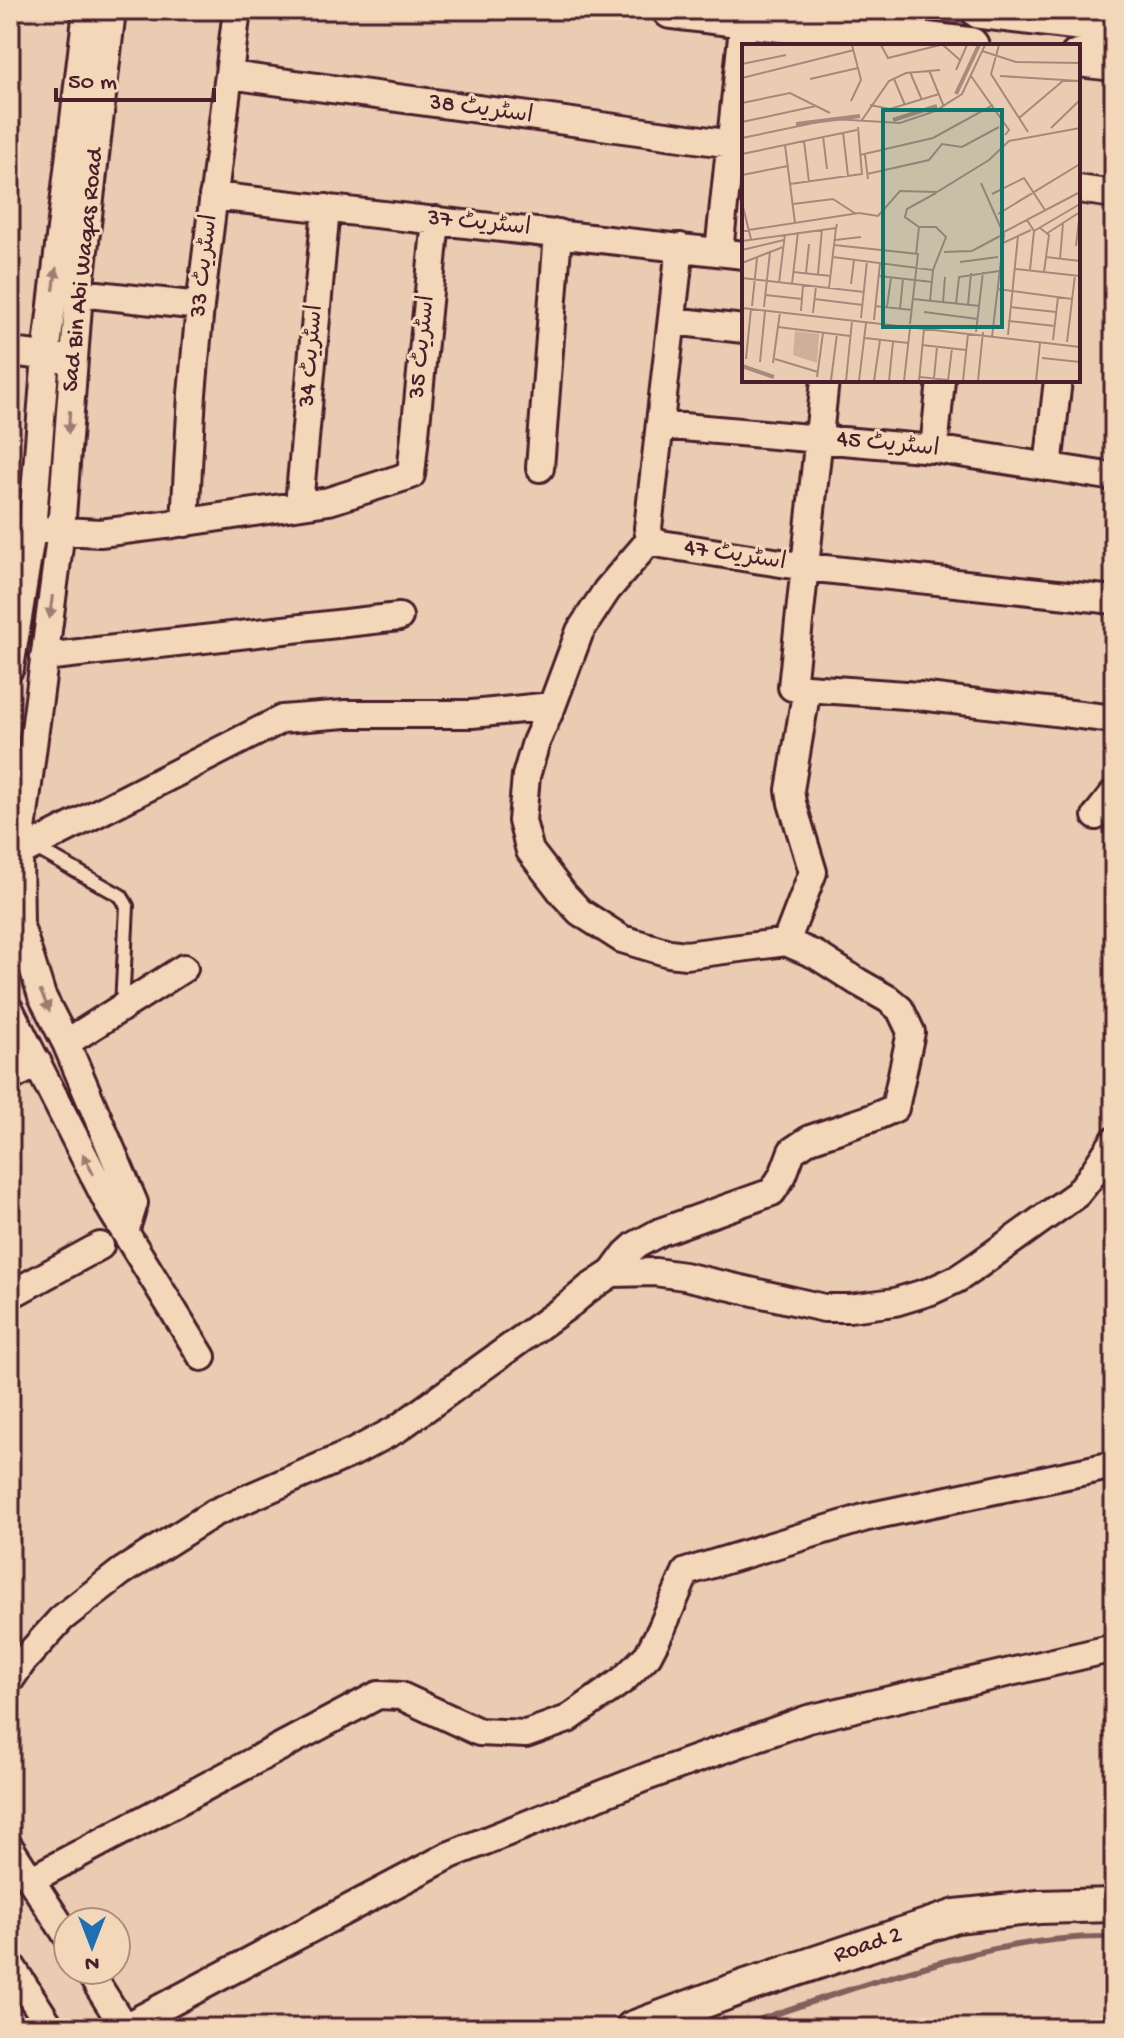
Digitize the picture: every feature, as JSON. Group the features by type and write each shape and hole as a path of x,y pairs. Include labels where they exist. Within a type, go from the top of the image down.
{"main road":[{"path":"671,10 744,18 864,40 935,44"},
{"path":"980,10 1114,26"},
{"path":"1080,58 1114,62"}],"street":[{"name":"Sad Bin Abi Waqas Road","path":"10,668 32,530 46,356 87,10"},
{"name":"Sad Bin Abi Waqas Road","path":"112,10 79,293 61,530 44,657 20,926 42,996 66,1043 134,1203 125,1232"},
{"name":"اسٹریٹ 33","path":"185,523 200,306 237,10"},
{"path":"732,253 732,144 744,18"},
{"name":"اسٹریٹ 38","path":"230,75 732,144"},
{"path":"1080,195 1114,194"},
{"name":"اسٹریٹ 37","path":"213,196 732,253"},
{"name":"اسٹریٹ 34","path":"299,505 326,208"},
{"name":"اسٹریٹ 35","path":"299,505 329,501 411,475 436,220"},
{"path":"540,468 558,233"},
{"name":"اسٹریٹ 47","path":"680,247 648,528 650,540 806,567 1114,600"},
{"path":"79,293 200,306"},
{"path":"672,321 742,329"},
{"path":"10,352 73,359"},
{"path":"786,942 813,872 790,790 806,567 825,382"},
{"path":"934,449 941,382"},
{"path":"1048,467 1058,382"},
{"name":"اسٹریٹ 45","path":"660,425 934,449 1114,477"},
{"path":"32,530 100,533 299,505"},
{"path":"10,1680 62,1618 121,1572 214,1513 354,1452 397,1429 612,1273 636,1245 660,1232 772,1192 783,1175 792,1151 810,1139 895,1108 911,1032 900,1009 888,999 816,955 786,942 686,955 622,939 580,912 530,851 522,821 530,758 580,631 607,590 650,540"},
{"path":"44,657 399,617"},
{"path":"799,688 919,696 1114,719"},
{"path":"26,850 282,719 346,714 472,714 552,706"},
{"path":"1096,816 1114,793"},
{"path":"66,1043 184,968"},
{"path":"10,1010 112,1211 202,1357"},
{"path":"10,1078 38,1063"},
{"path":"612,1273 655,1272 684,1276 824,1308 895,1302 957,1279 1049,1216 1077,1194 1114,1141"},
{"path":"10,1295 100,1246"},
{"path":"32,1879 378,1695 401,1696 479,1732 526,1734 568,1719 623,1680 648,1655 686,1572 867,1517 1114,1465"},
{"path":"98,1986 123,2027 450,1855 646,1777 808,1719 1114,1648"},
{"path":"10,1848 52,1911"},
{"name":"Road 2","path":"632,2028 743,1987 956,1916 1039,1907 1114,1905"},
{"path":"10,1964 51,2028"}],"lane":[{"path":"26,850 121,896 127,906 122,1007"}],"waterway":[{"path":"855,10 975,24"},
{"path":"738,2028 873,1982 962,1957 1052,1940 1114,1937"}]}
